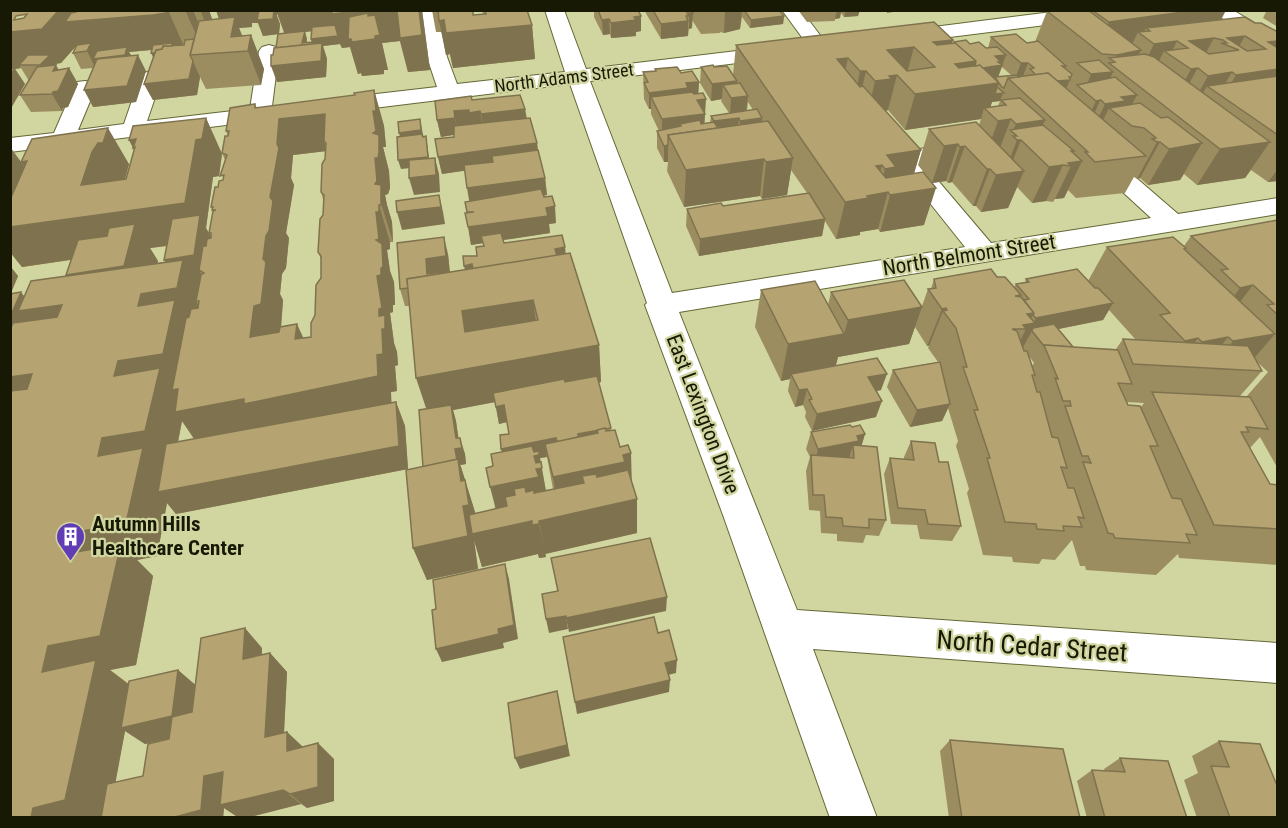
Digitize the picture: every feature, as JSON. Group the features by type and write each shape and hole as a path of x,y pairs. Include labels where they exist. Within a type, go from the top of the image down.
{"street":[{"path":"428,10 437,57 449,92"},
{"name":"East Lexington Drive","path":"554,10 660,305 786,628 854,818"},
{"path":"791,10 819,47"},
{"path":"877,40 1117,10"},
{"path":"1219,10 1278,46"},
{"name":"North Adams Street","path":"319,108 842,44"},
{"path":"260,115 269,51"},
{"path":"133,130 151,77"},
{"path":"63,139 85,87"},
{"path":"10,145 295,111"},
{"path":"1078,138 1172,223"},
{"path":"931,154 906,158 984,253"},
{"name":"North Belmont Street","path":"660,305 1278,206"},
{"name":"North Cedar Street","path":"786,628 1278,663"}],"building":[{"path":"10,10 59,10 42,29 10,32","holes":["27,14 24,18 14,20 16,16"]},
{"path":"77,10 168,10 166,13 153,15 65,22 71,13"},
{"path":"225,10 246,10 225,13"},
{"path":"259,10 274,10 273,19 257,20"},
{"path":"332,10 357,10 357,11 332,14"},
{"path":"397,10 419,10 422,35 400,38"},
{"path":"438,10 473,10 473,15 486,14 485,10 527,10 532,25 446,33 444,20 439,21"},
{"path":"598,10 638,10 641,16 634,17 636,20 611,23 609,19 602,20"},
{"path":"653,10 691,10 693,13 687,13 688,21 661,24"},
{"path":"744,10 779,10 784,16 751,20"},
{"path":"1088,10 1141,50 1117,55 1102,54 1047,11"},
{"path":"1092,10 1198,10 1109,22"},
{"path":"368,13 368,16 375,15 380,35 375,36 375,39 352,42 348,39 349,17"},
{"path":"235,17 231,37 251,35 248,51 190,55 199,21"},
{"path":"1245,17 1278,32 1278,41 1268,42 1278,48 1278,69 1208,76 1198,68 1191,69 1164,51 1188,48 1177,41 1154,44 1138,32 1150,31 1146,28","holes":["1245,36 1266,49 1247,51 1227,38","1214,38 1223,40 1227,43 1221,43 1239,50 1209,54 1189,41"]},
{"path":"934,22 953,40 933,42 937,45 956,43 976,61 955,64 959,68 980,65 999,83 915,94 897,75 889,76 892,79 875,81 866,71 860,71 848,58 837,59 860,87 863,86 921,150 887,155 896,167 885,169 882,165 876,166 886,178 923,172 936,188 890,195 888,192 845,202 736,45","holes":["914,47 935,67 907,71 887,50"]},
{"path":"335,25 338,36 311,39 312,27"},
{"path":"305,31 302,43 313,42 312,44 276,48 278,34"},
{"path":"1016,34 1027,43 1038,41 1066,66 1062,66 1072,74 1069,77 1070,80 1057,81 1048,73 1036,75 1030,69 1034,68 1028,63 1021,63 991,37"},
{"path":"194,39 190,55 193,61 189,79 144,84 156,50 162,49 163,46 184,45 185,40"},
{"path":"966,40 970,44 979,42 986,48 997,47 1006,55 995,56 1002,65 983,68 980,65 975,66 976,61 954,42"},
{"path":"91,43 87,51 73,53 77,45"},
{"path":"172,43 172,46 163,46 162,49 151,53 153,45"},
{"path":"322,43 321,61 271,66 271,55 273,55 274,48"},
{"path":"127,47 125,55 93,59 97,51"},
{"path":"1145,54 1154,57 1270,142 1220,149 1109,63 1115,62 1109,58"},
{"path":"28,55 50,55 40,65 19,65"},
{"path":"138,55 127,86 84,90 97,59"},
{"path":"1099,60 1113,72 1091,74 1077,63"},
{"path":"56,65 53,71 69,68 58,91 52,94 20,95 37,67"},
{"path":"713,65 714,67 727,66 737,81 712,84 701,67"},
{"path":"677,67 681,73 692,71 699,82 686,83 688,88 649,93 644,83 648,82 643,72"},
{"path":"1048,73 1146,156 1095,162 1085,152 1088,152 1008,78"},
{"path":"1017,75 1019,77 1008,78 1004,88 995,77"},
{"path":"1278,76 1278,135 1207,86"},
{"path":"1115,77 1137,95 1121,97 1126,101 1105,104 1101,100 1096,101 1077,85"},
{"path":"740,83 748,96 731,98 723,85"},
{"path":"997,87 1004,93 995,94"},
{"path":"374,90 376,111 373,111 376,131 373,133 379,135 378,158 375,158 377,181 375,184 381,185 381,205 379,205 379,212 376,212 379,239 376,240 382,244 383,267 381,275 377,276 382,308 379,309 379,316 385,315 385,329 382,329 383,354 377,355 378,376 244,404 244,399 175,412 178,389 172,390 186,318 189,317 191,309 198,308 199,301 196,301 201,275 204,273 199,270 203,246 206,246 207,239 211,238 211,233 209,233 213,211 216,210 212,210 213,207 211,207 215,187 218,187 224,175 220,176 227,155 222,153 225,136 228,136 229,131 226,131 230,108 255,104 255,108 355,95 354,93","holes":["325,114 324,141 326,143 325,159 322,164 321,192 324,195 323,215 320,219 318,252 321,256 321,278 316,285 315,315 311,323 311,337 295,339 297,324 280,327 279,332 250,337 254,306 261,304 266,262 263,259 273,201 270,197 279,148 277,144 279,119"]},
{"path":"692,92 694,94 703,93 706,99 697,100 705,114 662,119 651,97"},
{"path":"520,95 525,109 481,114 480,111 469,113 469,110 454,111 455,118 437,120 435,101 471,96 472,100"},
{"path":"1020,98 1045,120 1016,124 1011,119 998,121 984,108 1006,105 1001,100"},
{"path":"1140,103 1161,118 1168,117 1202,143 1169,149 1152,139 1156,138 1144,128 1132,126 1109,108"},
{"path":"757,109 762,118 714,121 711,116"},
{"path":"206,118 202,139 196,140 185,203 10,227 10,200 27,161 21,162 32,139 108,128 103,143 98,143 92,152 81,185 126,179 135,147 133,148 136,139 129,140 133,126"},
{"path":"530,118 537,143 438,157 435,139 454,137 454,126"},
{"path":"420,119 421,130 399,133 398,122"},
{"path":"700,120 701,124 714,122 718,128 668,135 668,145 664,146 657,131"},
{"path":"768,121 793,158 766,162 764,159 686,170 668,135"},
{"path":"976,122 1024,171 996,175 965,146 960,147 958,144 944,146 929,129"},
{"path":"1043,125 1074,151 1071,151 1082,161 1068,163 1071,166 1049,167 1021,140 1017,140 1013,136 1017,136 1010,130"},
{"path":"422,134 423,137 426,136 428,157 398,160 397,137"},
{"path":"538,150 545,178 467,188 464,165 493,162 492,156"},
{"path":"435,158 436,175 409,178 409,160"},
{"path":"541,189 544,197 552,196 555,206 546,208 548,216 468,227 465,213 474,212 467,212 465,202"},
{"path":"809,193 825,219 700,239 687,209 721,203 723,206"},
{"path":"439,195 441,207 397,212 396,201"},
{"path":"200,215 194,255 164,260 172,219"},
{"path":"1278,220 1278,315 1267,305 1274,304 1253,285 1240,288 1221,270 1228,269 1191,236"},
{"path":"135,224 124,266 66,275 78,240 107,236 109,228"},
{"path":"501,233 504,243 562,235 565,247 555,249 557,256 473,269 472,264 464,266 463,256 477,256 476,247 484,246 481,236"},
{"path":"444,237 446,256 426,259 427,274 442,272 442,274 407,279 408,288 400,289 397,243"},
{"path":"1173,237 1275,334 1233,341 1228,337 1202,342 1198,338 1185,341 1160,315 1170,313 1107,247"},
{"path":"570,253 599,345 416,378 407,279","holes":["533,300 538,320 465,332 462,311"]},
{"name":"Autumn Hills Healthcare Center","path":"183,260 177,288 141,294 138,306 175,300 163,354 118,361 114,376 160,368 145,431 102,438 98,456 143,448 126,523 72,533 65,554 121,544 100,636 48,646 42,672 96,660 65,800 33,808 31,818 10,818 10,391 27,389 32,374 10,377 10,330 13,323 57,317 62,305 18,311 31,281"},
{"path":"991,269 997,277 1005,277 1021,295 1015,296 1021,297 1034,313 1027,314 1035,323 1023,325 1026,329 1012,329 1017,331 1024,351 1027,351 1035,375 1032,375 1037,392 1040,392 1052,437 1058,438 1067,468 1061,467 1068,488 1074,488 1084,518 1078,517 1082,527 1063,526 1064,531 1037,529 1036,524 1005,522 987,458 990,458 974,410 978,410 963,367 967,367 956,328 943,311 947,310 946,308 942,309 928,289 936,288 934,279"},
{"path":"1077,269 1113,303 1036,318 1024,300 1029,299 1016,284 1029,282 1026,279"},
{"path":"904,280 922,307 848,320 831,292"},
{"path":"815,281 844,334 788,344 761,290"},
{"path":"21,292 11,315 10,315 10,294"},
{"path":"1054,324 1073,347 1044,346 1032,331 1033,328"},
{"path":"1123,339 1248,346 1262,371 1133,364"},
{"path":"1044,345 1118,350 1132,384 1118,383 1128,405 1140,406 1158,446 1150,446 1172,498 1181,499 1197,535 1186,534 1190,543 1115,538 1113,534 1108,533 1083,462 1091,463 1088,456 1082,456 1065,406 1071,406 1070,401 1063,401 1055,378 1058,379"},
{"path":"877,358 887,374 868,377 882,401 817,414 809,400 812,399 807,389 799,390 791,374"},
{"path":"940,362 950,404 917,410 893,370"},
{"path":"597,376 611,428 578,434 578,437 557,442 556,438 501,449 500,435 509,434 504,405 496,407 493,393 564,379 565,382"},
{"path":"1152,392 1250,397 1268,429 1246,427 1249,432 1241,432 1270,484 1278,485 1278,529 1214,525"},
{"path":"396,402 399,446 158,492 166,444"},
{"path":"451,405 456,438 460,438 462,448 455,449 457,460 423,467 419,410"},
{"path":"850,425 852,427 860,425 865,434 857,436 859,441 818,449 811,432"},
{"path":"605,428 606,431 615,430 620,447 628,445 631,453 623,455 625,462 553,477 545,444 598,433 597,430"},
{"path":"911,441 935,443 939,462 948,462 961,526 928,524 925,510 898,508 890,458 914,460"},
{"path":"853,445 877,447 886,520 869,519 869,528 843,526 842,518 826,517 824,495 813,495 811,455 854,458"},
{"path":"532,446 534,452 539,451 539,455 534,456 536,463 541,462 542,468 536,469 539,477 490,487 486,468 493,466 491,454"},
{"path":"458,459 461,481 465,480 469,505 463,506 468,536 413,548 406,470"},
{"path":"628,470 637,499 539,521 539,524 532,525 532,521 472,534 469,515 507,506 505,497 515,495 514,489 525,487 526,492 534,490 534,493 584,483 582,476 596,474 597,477"},
{"path":"650,538 667,597 566,618 566,616 546,619 542,594 558,591 551,558"},
{"path":"505,564 514,625 498,629 499,634 436,649 432,610 436,609 433,580"},
{"path":"654,617 658,633 669,630 677,660 665,663 670,680 575,702 563,637"},
{"path":"245,628 243,659 270,653 265,737 287,732 287,751 318,743 318,787 290,794 283,790 220,805 223,772 204,776 201,810 171,818 101,818 107,784 143,776 148,744 169,739 172,717 192,712 201,638"},
{"path":"178,670 172,716 121,728 129,681"},
{"path":"557,691 567,745 515,758 508,703"},
{"path":"950,740 1063,749 1080,818 962,818"},
{"path":"1219,741 1260,744 1276,783 1278,783 1278,818 1230,818 1211,766 1229,767"},
{"path":"1120,758 1168,761 1187,818 1105,818 1092,770 1125,772"}],"place":[{"name":"Autumn Hills Healthcare Center","path":"71,562"}]}
